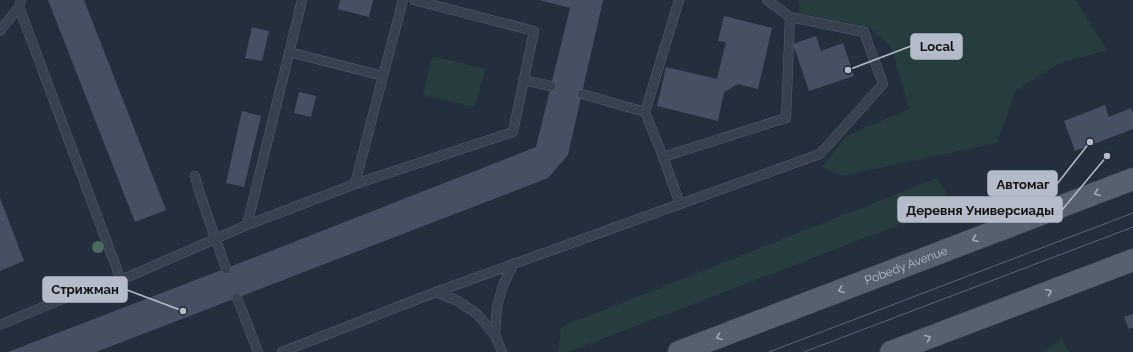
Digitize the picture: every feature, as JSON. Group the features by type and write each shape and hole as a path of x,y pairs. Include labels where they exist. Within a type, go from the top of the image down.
{"main road":[{"name":"Pobedy Avenue","path":"678,352 1133,179"},
{"path":"891,352 1133,260"}],"lane":[{"path":"248,225 302,0"},
{"path":"355,184 403,0"},
{"path":"0,325 77,293 121,280 216,238 355,184 513,132 534,31 414,0"},
{"path":"679,0 645,112 680,204"},
{"path":"282,352 436,292 820,154 883,84 864,32 790,17 767,0"},
{"path":"0,31 20,3"},
{"path":"20,3 121,280"},
{"path":"663,157 786,118 790,17"},
{"path":"289,52 383,76"},
{"path":"523,80 551,86"},
{"path":"582,94 645,112"},
{"path":"195,176 226,268"},
{"path":"495,335 497,308 504,285 514,264"},
{"path":"436,292 458,301 476,314 495,335 502,352"},
{"path":"237,298 258,352"}],"green space":[{"path":"798,0 1071,0 1076,1 1107,50 1060,63 1016,90 997,143 842,176 821,168 847,136 909,109 891,46 870,28 800,13"},
{"path":"432,56 485,69 475,107 423,95"},
{"path":"937,178 953,204 568,352 558,352 561,327"},
{"path":"1062,338 1069,352 1044,352"}],"building":[{"path":"48,0 84,0 166,210 135,222"},
{"path":"340,0 373,0 369,17 338,9"},
{"path":"539,0 603,0 568,155 548,178 96,352 8,352 536,147 570,8"},
{"path":"724,16 772,28 758,89 738,84 724,92 718,121 657,106 666,67 717,79 726,42 718,41"},
{"path":"252,27 269,31 262,61 245,58"},
{"path":"816,36 821,51 843,43 854,76 809,91 793,44"},
{"path":"299,92 316,96 311,117 294,113"},
{"path":"1105,105 1109,117 1131,108 1133,113 1133,129 1075,151 1064,121"},
{"path":"242,111 261,116 244,187 226,183"},
{"path":"0,198 24,261 0,271"},
{"path":"1133,314 1133,327 1129,329 1124,317"}],"tram line":[{"path":"769,352 1133,213"},
{"path":"804,352 1133,227"}],"place":[{"name":"Local","path":"848,70"},
{"name":"Автомаг","path":"1090,142"},
{"name":"Деревня Универсиады","path":"1107,156"},
{"name":"Стрижман","path":"183,311"}]}
